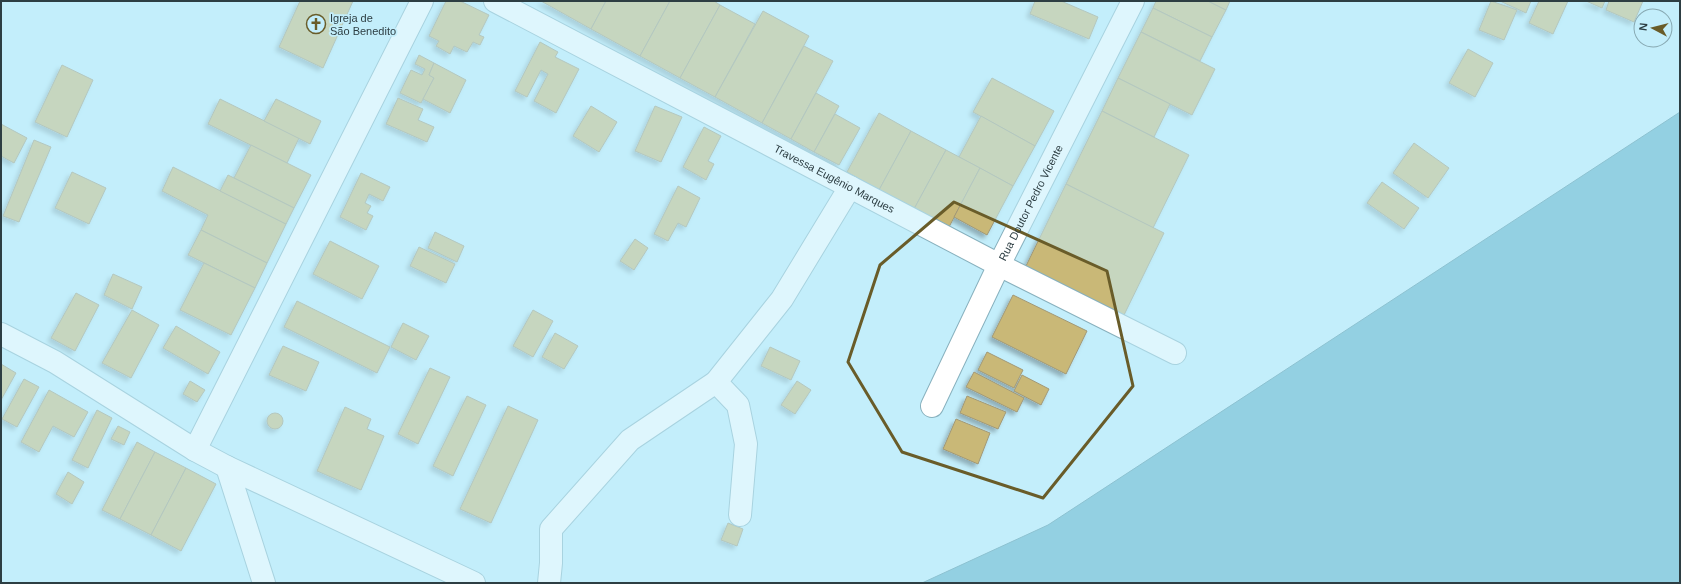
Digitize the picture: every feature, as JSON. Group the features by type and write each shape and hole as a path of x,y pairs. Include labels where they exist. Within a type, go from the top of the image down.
{"street":[{"path":"195,450 422,1"},
{"name":"Travessa Eugênio Marques","path":"495,1 999,265 1175,353"},
{"name":"Rua Doutor Pedro Vicente","path":"932,406 999,265 1133,1"},
{"path":"549,583 551,563 551,529 630,440 716,382 782,298 850,187"},
{"path":"1,334 55,362 195,450 227,467 474,583"},
{"path":"716,382 738,405 746,444 740,515"},
{"path":"227,467 264,583"}],"highlighted area":[{"path":"954,202 1107,271 1133,386 1043,498 902,452 848,362 880,265"}],"water":[{"path":"1680,112 1680,583 922,583 1048,525"}],"building":[{"name":"Igreja de São Benedito","path":"300,1 353,1 323,68 279,47"},
{"path":"446,1 460,1 489,15 479,35 484,37 480,45 473,42 467,52 454,46 450,54 436,46 439,41 429,36"},
{"path":"541,1 606,1 591,29"},
{"path":"606,1 670,1 640,56 591,29"},
{"path":"670,1 714,1 720,5 680,78 640,56"},
{"path":"1035,1 1061,1 1098,17 1089,39 1030,14"},
{"path":"1156,1 1208,1 1226,10 1212,37 1153,8"},
{"path":"1208,1 1230,1 1226,10"},
{"path":"1491,1 1517,10 1504,40 1479,30"},
{"path":"1500,1 1531,1 1526,13"},
{"path":"1539,1 1568,1 1553,34 1529,23"},
{"path":"1586,1 1605,1 1602,8"},
{"path":"1609,1 1643,1 1640,8 1633,8 1633,22 1606,10"},
{"path":"720,5 755,24 715,97 680,78"},
{"path":"1153,8 1212,37 1200,61 1141,32"},
{"path":"763,11 809,36 762,123 715,97"},
{"path":"1141,32 1215,69 1192,115 1118,78"},
{"path":"540,42 558,52 555,57 579,69 556,113 534,101 548,74 541,70 527,97 515,91"},
{"path":"804,46 833,61 791,139 762,123"},
{"path":"1468,49 1493,63 1475,97 1449,83"},
{"path":"419,55 434,63 429,75 434,78 421,103 400,93 411,70 422,75 425,69 415,64"},
{"path":"434,63 466,80 450,113 423,99 434,78 429,75"},
{"path":"62,65 93,80 67,137 35,122"},
{"path":"992,78 1054,111 1035,146 973,112"},
{"path":"1118,78 1170,104 1154,137 1102,111"},
{"path":"816,93 839,106 814,152 791,139"},
{"path":"398,98 423,109 418,120 434,127 427,142 386,124"},
{"path":"220,99 299,138 287,163 208,124"},
{"path":"276,99 321,121 310,144 264,121"},
{"path":"591,106 617,122 599,152 573,136"},
{"path":"655,106 682,117 661,162 635,151"},
{"path":"1102,111 1189,155 1153,228 1066,184"},
{"path":"879,113 911,131 879,190 847,172"},
{"path":"835,114 860,128 839,165 814,152"},
{"path":"981,116 1035,146 1013,186 959,157"},
{"path":"1,124 27,138 14,163 1,156"},
{"path":"704,127 721,136 708,161 714,164 706,180 683,167"},
{"path":"911,131 946,150 914,209 879,190"},
{"path":"34,140 51,147 19,222 3,216"},
{"path":"1414,143 1449,168 1428,198 1393,173"},
{"path":"251,145 311,175 294,208 234,178"},
{"path":"946,150 980,168 949,227 914,209"},
{"path":"173,167 286,224 267,263 201,230 208,215 162,191"},
{"path":"980,168 1013,186 987,235 954,217"},
{"path":"72,172 106,188 89,224 55,208"},
{"path":"361,173 390,187 383,201 369,194 365,203 371,206 367,213 373,216 366,230 340,217"},
{"path":"228,175 294,208 286,224 220,191"},
{"path":"1382,182 1419,208 1404,229 1367,203"},
{"path":"1066,184 1164,233 1124,315 1026,266"},
{"path":"678,186 700,198 686,227 678,223 668,241 654,234"},
{"path":"201,230 267,263 255,288 188,255"},
{"path":"435,232 464,246 457,262 428,248"},
{"path":"635,239 648,248 634,270 620,261"},
{"path":"330,241 379,266 362,299 313,274"},
{"path":"419,247 455,264 446,283 410,266"},
{"path":"204,263 255,288 231,335 180,310"},
{"path":"113,274 142,287 132,309 104,295"},
{"path":"76,293 99,305 75,351 51,338"},
{"path":"1013,295 1087,331 1066,374 992,337"},
{"path":"297,301 390,347 377,373 284,327"},
{"path":"132,310 159,325 131,378 102,363"},
{"path":"533,310 553,321 533,357 513,346"},
{"path":"403,323 429,336 416,360 391,347"},
{"path":"176,326 220,352 208,374 163,348"},
{"path":"555,333 578,346 564,369 542,357"},
{"path":"283,346 319,362 306,391 269,375"},
{"path":"770,347 800,361 791,380 761,366"},
{"path":"987,352 1023,370 1014,388 978,370"},
{"path":"1,364 16,373 1,400"},
{"path":"430,368 450,377 418,444 398,434"},
{"path":"974,372 1024,398 1017,412 966,387"},
{"path":"1022,375 1049,389 1041,405 1014,391"},
{"path":"24,379 39,387 17,427 2,419"},
{"path":"190,381 205,390 197,402 183,394"},
{"path":"797,381 811,390 795,414 781,405"},
{"path":"49,390 88,412 74,437 53,426 39,452 21,442"},
{"path":"467,396 486,405 453,476 433,466"},
{"path":"967,396 1006,412 998,429 960,413"},
{"path":"508,406 538,420 491,523 460,509"},
{"path":"345,407 371,419 367,429 384,436 361,490 317,471"},
{"path":"97,410 112,418 88,468 72,460"},
{"path":"272,413 278,413 283,418 281,427 278,429 272,429 267,424 267,418"},
{"path":"956,419 990,433 978,464 943,449"},
{"path":"118,426 130,432 124,445 111,439"},
{"path":"137,442 155,452 120,519 102,510"},
{"path":"155,452 186,468 151,535 120,519"},
{"path":"186,468 216,484 181,551 151,535"},
{"path":"68,472 84,482 72,504 56,494"},
{"path":"728,523 743,529 737,546 721,540"}],"place":[{"name":"Igreja de São Benedito","path":"316,24"}]}
